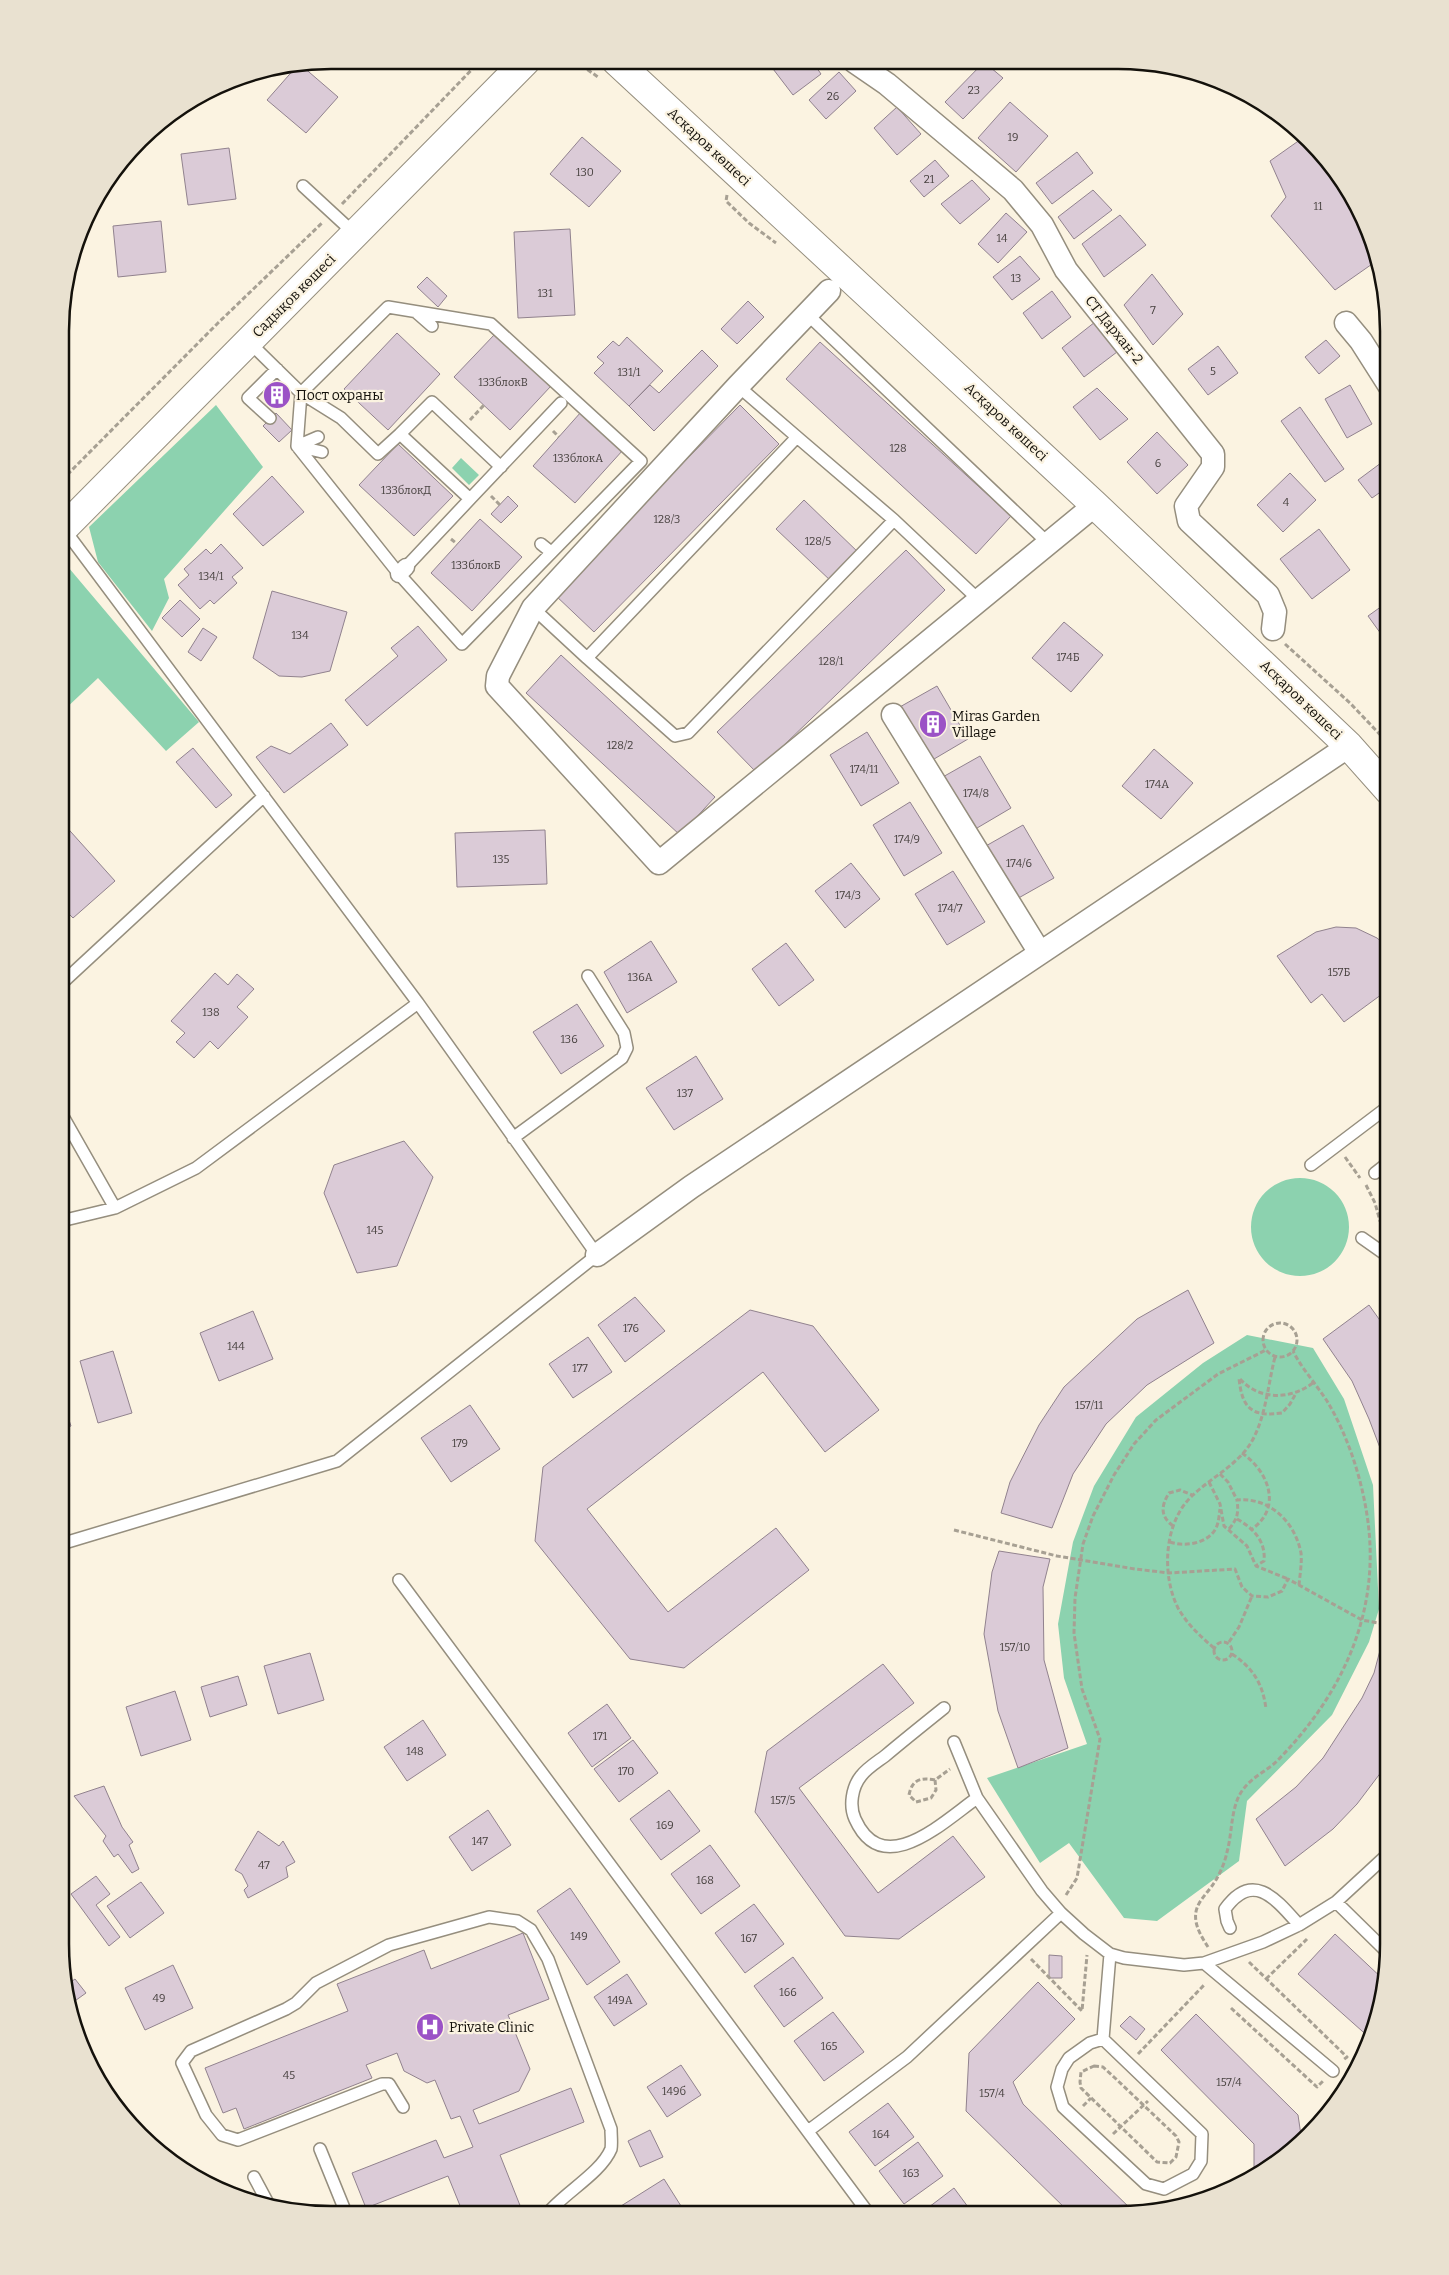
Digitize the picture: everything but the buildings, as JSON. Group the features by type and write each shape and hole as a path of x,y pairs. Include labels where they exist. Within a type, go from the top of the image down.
{"street":[{"name":"Садықов көшесі","path":"69,523 517,69"},
{"name":"Асқаров көшесі","path":"625,69 1095,505 1349,746 1380,781"},
{"name":"СТ Дархан-2","path":"866,69 888,84 1013,190 1042,225 1066,270 1213,454 1213,467 1186,506 1189,521 1268,595 1275,612 1272,629"},
{"path":"829,291 738,386 533,608 498,676 497,686 660,863 1095,505"},
{"path":"1346,323 1361,341 1380,371"},
{"path":"893,715 1040,953"},
{"path":"597,1255 700,1182 1349,746"}],"lane":[{"path":"303,186 355,234"},
{"path":"388,307 416,312 491,324 641,460 462,644 297,446 301,393 388,307"},
{"path":"416,312 432,326"},
{"path":"807,314 1048,543"},
{"path":"249,342 301,393 341,418 378,454 432,402 501,467"},
{"path":"270,418 248,398 277,369"},
{"path":"738,386 894,520 980,601"},
{"path":"402,570 561,403"},
{"path":"400,434 470,499"},
{"path":"297,446 318,437"},
{"path":"587,658 797,437"},
{"path":"297,446 322,452"},
{"path":"533,608 675,736 688,733 894,520"},
{"path":"69,537 418,1003 597,1255 337,1461 69,1541"},
{"path":"542,544 551,552"},
{"path":"69,977 264,796"},
{"path":"513,1138 622,1058 627,1048 624,1033 588,976"},
{"path":"69,1219 115,1208 196,1168 418,1003"},
{"path":"1311,1165 1336,1144 1380,1112"},
{"path":"69,1127 115,1208"},
{"path":"1375,1173 1380,1169"},
{"path":"1362,1238 1380,1251"},
{"path":"399,1580 863,2206"},
{"path":"944,1708 861,1776 852,1794 854,1815 862,1833 875,1844 899,1846 915,1842 977,1798"},
{"path":"954,1742 977,1798 1058,1910 1088,1938 1110,1954 1153,1963 1184,1965 1217,1960 1299,1925 1336,1902 1380,1861"},
{"path":"1230,1928 1226,1921 1225,1909 1233,1898 1247,1890 1265,1892 1281,1905 1299,1925"},
{"path":"1336,1902 1380,1945"},
{"path":"808,2131 907,2057 1021,1950 1058,1910"},
{"path":"403,2107 389,2084 382,2084 238,2140 222,2134 206,2115 182,2063 190,2051 286,2009 296,2003 316,1983 389,1945 489,1917 517,1921 531,1930 548,1959 611,2129 611,2148 601,2162 556,2206"},
{"path":"1103,2039 1110,1954"},
{"path":"1204,1963 1334,2070"},
{"path":"1103,2039 1202,2134 1201,2161 1193,2174 1164,2189 1146,2184 1063,2107 1057,2087 1062,2069 1069,2058 1090,2043 1103,2039"},
{"path":"320,2149 343,2206"},
{"path":"254,2178 264,2197"}],"path":[{"path":"69,473 218,323 333,213 472,69"},
{"path":"1294,653 1350,704 1380,735"},
{"path":"1336,1144 1366,1185 1375,1203 1380,1221"},
{"path":"1275,1324 1286,1324 1294,1331 1297,1341 1293,1351 1285,1357 1275,1357 1266,1350 1262,1340 1266,1330 1275,1324"},
{"path":"1058,1910 1076,1878 1100,1739 1082,1688 1075,1642 1075,1598 1078,1571 1083,1544 1093,1516 1114,1475 1140,1438 1156,1420 1218,1374 1266,1350"},
{"path":"1217,1960 1200,1934 1196,1919 1197,1908 1215,1882 1227,1852 1233,1816 1238,1802 1245,1787 1277,1761 1327,1702 1356,1645 1362,1620 1369,1551 1367,1515 1353,1459 1328,1402 1299,1363 1293,1351"},
{"path":"1214,1648 1187,1622 1178,1608 1172,1592 1169,1573 1170,1542 1173,1526 1180,1511 1192,1495 1220,1474 1251,1443 1262,1415 1275,1357"},
{"path":"1295,1394 1266,1394 1246,1386 1240,1378 1245,1405 1262,1415 1282,1413 1290,1404 1295,1394 1314,1382"},
{"path":"1242,1452 1263,1472 1270,1495 1268,1506 1258,1526 1252,1529"},
{"path":"1220,1474 1228,1482 1237,1500 1239,1512 1237,1519 1229,1529"},
{"path":"1210,1482 1220,1504 1224,1526 1247,1546 1256,1566 1298,1585 1362,1620 1380,1624"},
{"path":"1173,1526 1165,1520 1162,1510 1164,1500 1169,1492 1180,1490 1192,1495"},
{"path":"1237,1500 1268,1506 1282,1515 1291,1526 1297,1538 1301,1555 1298,1585"},
{"path":"1170,1542 1179,1545 1190,1544 1210,1536 1216,1529 1220,1504"},
{"path":"1237,1519 1252,1529 1263,1545 1264,1561 1256,1566"},
{"path":"954,1530 1081,1560 1169,1573 1235,1569 1242,1587 1252,1596 1268,1596 1282,1591 1288,1580"},
{"path":"1228,1642 1239,1627 1252,1596"},
{"path":"1220,1641 1228,1642 1233,1650 1232,1654 1230,1658 1222,1661 1214,1656 1214,1648 1220,1641"},
{"path":"1232,1654 1255,1674 1261,1685 1266,1709"},
{"path":"935,1780 936,1790 932,1798 916,1802 909,1795 910,1787 916,1780 924,1778 935,1780 961,1762"},
{"path":"1266,1979 1312,1934"},
{"path":"1021,1950 1082,2011 1088,1938"},
{"path":"1129,2063 1205,1984"},
{"path":"1094,2066 1102,2067 1144,2105 1176,2136 1179,2142 1176,2158 1170,2163 1156,2162 1120,2127 1081,2088 1081,2072 1094,2066"},
{"path":"1104,2144 1157,2091"}],"green space":[{"path":"216,405 263,467 164,579 169,598 152,631 98,562 89,527"},
{"path":"461,458 479,475 469,485 452,468"},
{"path":"69,568 199,722 166,751 98,678 69,705"},
{"path":"1300,1178 1319,1182 1334,1193 1345,1208 1349,1227 1345,1246 1334,1261 1319,1272 1300,1276 1281,1272 1266,1261 1255,1246 1251,1227 1255,1208 1266,1193 1281,1182"},
{"path":"1247,1335 1313,1348 1344,1399 1373,1485 1379,1609 1369,1642 1332,1715 1247,1801 1239,1861 1157,1921 1124,1918 1069,1843 1040,1863 987,1778 1087,1744 1064,1678 1058,1624 1073,1542 1094,1486 1136,1417 1203,1363"}],"place":[{"name":"Пост охраны","path":"277,395"},
{"name":"Miras Garden Village","path":"933,724"},
{"name":"Private Clinic","path":"430,2027"}]}
